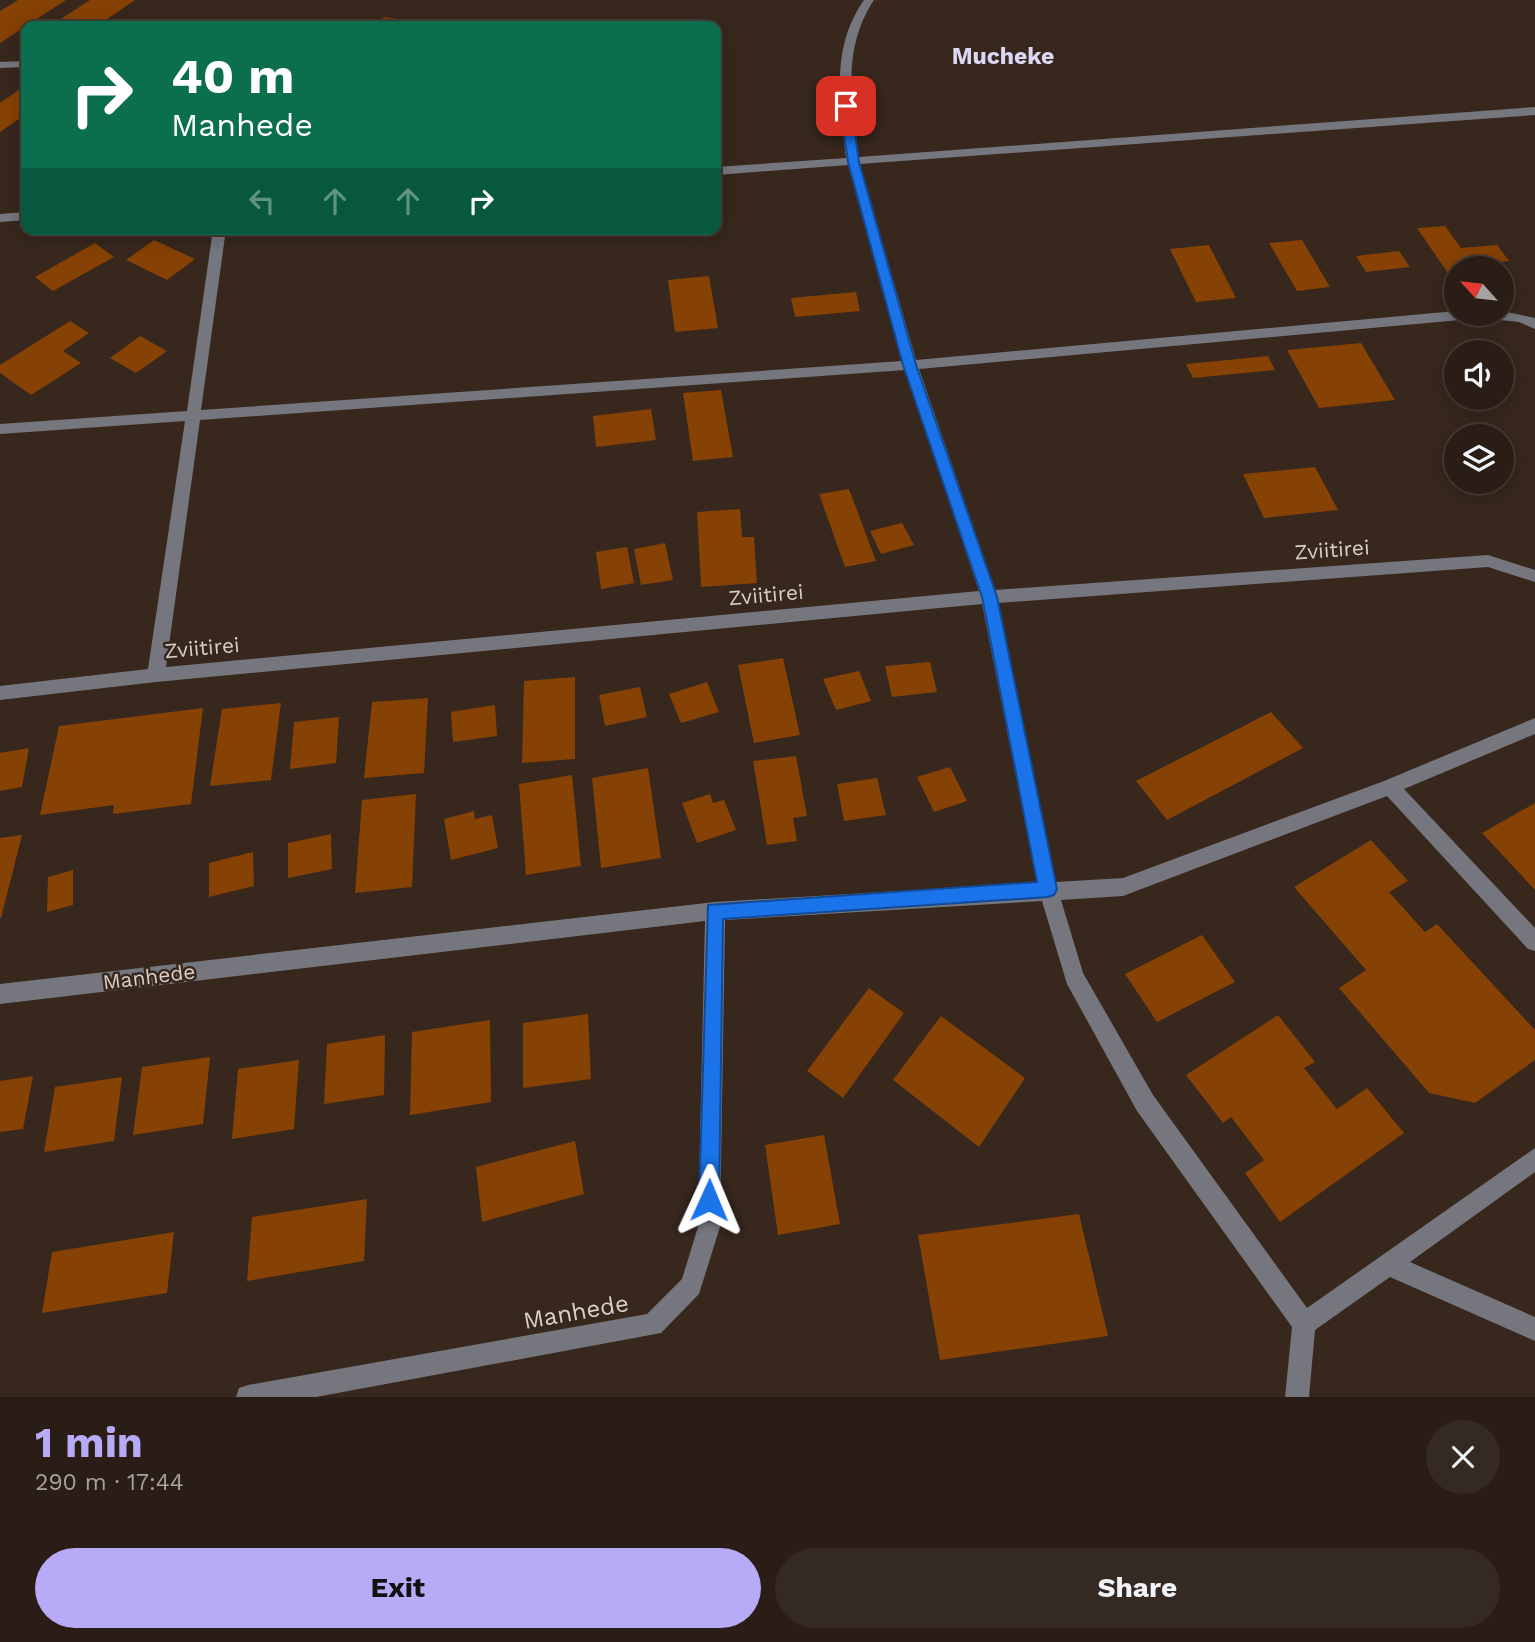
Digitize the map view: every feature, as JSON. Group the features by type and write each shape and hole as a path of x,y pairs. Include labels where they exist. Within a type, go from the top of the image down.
{"street":[{"path":"869,0 856,19 845,58 846,106 853,162 910,365 989,597 1048,889 1074,977 1145,1103 1304,1324 1297,1397"},
{"path":"0,65 21,64"},
{"path":"721,171 1535,111"},
{"path":"0,218 21,216"},
{"path":"156,675 196,415 219,235"},
{"path":"0,429 910,365 1482,313 1522,318 1535,324"},
{"name":"Zviitirei","path":"0,693 156,675 989,597 1488,561 1535,576"},
{"name":"Manhede","path":"0,995 715,911 1048,889 1123,887 1390,787 1535,726"},
{"path":"1390,787 1535,942"},
{"name":"Manhede","path":"248,1397 653,1325 691,1286 709,1227 715,911"},
{"path":"1304,1324 1535,1159"},
{"path":"1387,1264 1535,1329"}],"building":[{"path":"18,0 66,0 34,21 21,21 21,29 0,43 0,11"},
{"path":"90,0 135,0 104,21 58,21"},
{"path":"384,17 410,21 380,21"},
{"path":"21,88 21,117 0,132 0,103"},
{"path":"1445,226 1461,248 1497,245 1505,256 1444,256 1444,267 1417,228"},
{"path":"154,240 195,259 167,280 126,260"},
{"path":"1302,240 1330,287 1297,291 1269,243"},
{"path":"95,243 114,257 53,291 35,277"},
{"path":"1209,245 1236,298 1196,302 1170,249"},
{"path":"1399,251 1410,267 1366,272 1356,256"},
{"path":"709,276 718,328 675,332 668,280"},
{"path":"856,292 860,311 795,317 791,298"},
{"path":"70,321 89,333 63,351 81,363 31,395 0,373 0,365"},
{"path":"140,336 167,351 136,373 110,358"},
{"path":"1361,343 1395,400 1319,408 1287,350"},
{"path":"1268,356 1275,370 1193,378 1186,364"},
{"path":"721,390 733,457 693,461 683,393"},
{"path":"651,409 656,440 596,447 593,416"},
{"path":"1315,467 1338,510 1264,518 1243,474"},
{"path":"849,489 876,561 845,567 819,494"},
{"path":"740,509 742,537 754,537 757,583 701,587 697,512"},
{"path":"902,523 914,545 881,554 870,531"},
{"path":"665,543 673,580 641,585 634,549"},
{"path":"627,547 634,583 601,589 596,552"},
{"path":"783,658 800,735 754,743 738,665"},
{"path":"930,662 937,692 892,697 885,666"},
{"path":"859,671 871,701 836,710 823,679"},
{"path":"575,677 575,759 522,763 524,681"},
{"path":"707,682 719,712 681,723 669,694"},
{"path":"640,687 647,717 605,726 599,695"},
{"path":"428,698 424,773 364,778 372,702"},
{"path":"281,703 271,780 210,786 222,709"},
{"path":"495,705 497,736 453,742 451,712"},
{"path":"203,708 191,804 113,814 114,805 40,815 59,726"},
{"path":"1271,712 1303,748 1167,820 1136,781"},
{"path":"339,717 336,763 290,769 294,722"},
{"path":"29,748 22,787 0,791 0,753"},
{"path":"796,756 807,816 793,818 797,841 767,845 753,761"},
{"path":"950,767 967,801 934,812 917,777"},
{"path":"648,768 661,858 601,868 592,778"},
{"path":"572,775 581,866 526,875 519,784"},
{"path":"877,778 886,815 844,821 837,784"},
{"path":"416,794 412,887 355,893 362,800"},
{"path":"710,794 713,803 724,800 736,830 697,843 682,803"},
{"path":"1535,803 1535,890 1482,833"},
{"path":"474,811 475,819 492,815 498,848 451,860 444,819"},
{"path":"331,834 332,869 288,878 288,843"},
{"path":"22,835 1,918 0,918 0,838"},
{"path":"1371,840 1408,881 1389,892 1425,932 1437,924 1535,1030 1535,1060 1475,1103 1429,1093 1339,988 1366,970 1294,887"},
{"path":"253,852 254,886 209,897 209,863"},
{"path":"73,870 73,905 47,912 48,877"},
{"path":"1202,935 1235,982 1157,1022 1125,974"},
{"path":"869,988 904,1013 843,1098 807,1071"},
{"path":"588,1014 591,1079 523,1088 523,1023"},
{"path":"1278,1015 1315,1062 1304,1068 1337,1109 1367,1088 1404,1133 1280,1222 1245,1173 1264,1160 1231,1117 1223,1123 1186,1075"},
{"path":"941,1016 1025,1078 979,1147 893,1080"},
{"path":"490,1020 491,1102 410,1115 412,1032"},
{"path":"385,1035 384,1095 324,1104 327,1044"},
{"path":"210,1057 203,1124 133,1135 142,1067"},
{"path":"299,1060 294,1129 232,1139 238,1069"},
{"path":"33,1076 23,1129 0,1132 0,1081"},
{"path":"122,1077 114,1141 44,1152 55,1087"},
{"path":"824,1135 840,1224 778,1235 765,1145"},
{"path":"575,1141 584,1194 482,1222 476,1167"},
{"path":"367,1199 364,1261 247,1281 252,1217"},
{"path":"1079,1214 1108,1336 940,1360 918,1235"},
{"path":"174,1232 167,1293 42,1313 52,1252"}],"district":[{"name":"Mucheke","path":"1003,56"}],"route":[{"path":"709,1200 715,911 1048,889 989,597 910,365 853,162 846,106"}]}
